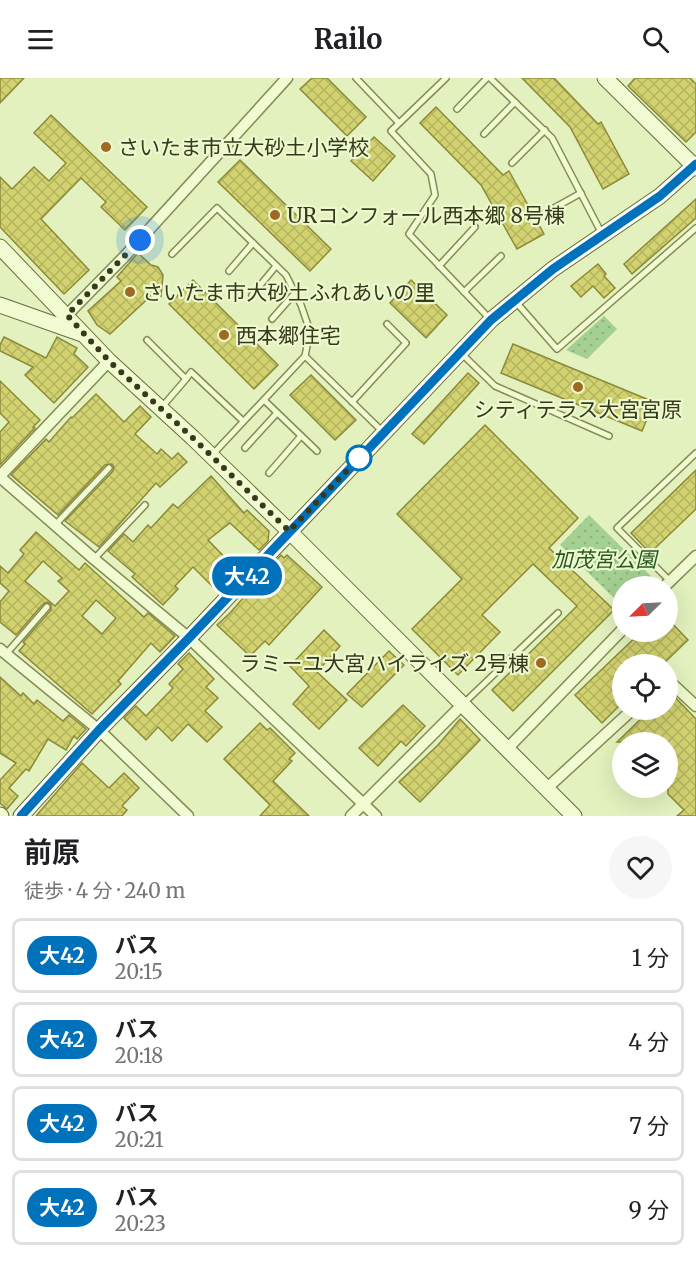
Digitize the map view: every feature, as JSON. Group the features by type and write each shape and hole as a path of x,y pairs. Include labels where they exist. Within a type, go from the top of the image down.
{"street":[{"path":"67,315 133,248 287,78"},
{"path":"21,816 99,730 491,320 553,269 660,196 695,166 605,78"},
{"path":"0,247 87,335 109,361 289,531 573,816"},
{"path":"0,306 87,335"},
{"path":"109,361 0,477 189,638 376,816"},
{"path":"676,576 696,556"},
{"path":"506,750 612,640"},
{"path":"3,652 99,730 188,816"},
{"path":"678,689 696,705"},
{"path":"351,816 462,705"},
{"path":"546,789 622,720"}],"lane":[{"path":"356,78 399,123"},
{"path":"447,78 391,131 431,174 435,195 409,234 491,320"},
{"path":"458,109 488,78 552,138 602,236"},
{"path":"484,134 515,102"},
{"path":"512,164 545,130"},
{"path":"545,213 581,193"},
{"path":"172,254 217,208 286,275 310,331 305,356 212,456"},
{"path":"439,266 475,228"},
{"path":"514,300 557,349 696,228"},
{"path":"229,271 253,243"},
{"path":"464,292 501,256"},
{"path":"252,295 276,266"},
{"path":"272,319 295,293"},
{"path":"352,402 406,343 387,324"},
{"path":"147,340 186,379"},
{"path":"459,352 495,386 609,436"},
{"path":"305,356 383,432"},
{"path":"161,408 191,372 243,421"},
{"path":"264,400 316,451"},
{"path":"245,448 277,413"},
{"path":"269,473 301,436"},
{"path":"661,576 616,528 696,453"},
{"path":"54,525 109,468"},
{"path":"94,559 145,505"},
{"path":"3,652 47,607"},
{"path":"462,705 558,613"}],"green space":[{"path":"604,316 617,329 587,359 566,350"},
{"name":"加茂宮公園","path":"589,515 651,576 612,576 612,596 560,545"}],"building":[{"path":"0,78 24,78 0,103"},
{"path":"312,78 327,78 366,117 347,136 300,89"},
{"path":"522,78 554,78 598,124 601,122 629,174 603,189 570,127"},
{"path":"635,78 690,78 696,84 696,132 686,142 628,86"},
{"path":"436,107 503,175 509,171 544,234 517,249 481,185 420,123"},
{"path":"51,115 147,207 125,230 101,207 106,202 81,178 41,219 89,270 64,294 0,227 0,177 12,189 34,167 49,181 66,163 34,133"},
{"path":"374,137 395,156 373,181 351,161"},
{"name":"URコンフォール西本郷 8号棟","path":"240,160 331,249 310,271 218,182"},
{"path":"696,199 696,218 632,274 624,264"},
{"name":"さいたま市大砂土ふれあいの里","path":"138,253 151,265 158,267 163,275 161,296 156,291 110,334 97,325 88,311 121,281 117,277"},
{"path":"598,264 606,274 604,276 615,288 604,298 593,286 581,297 571,286"},
{"name":"西本郷住宅","path":"193,280 278,365 254,389 169,304"},
{"path":"411,280 447,315 426,338 390,303"},
{"path":"4,337 46,358 57,337 77,348 74,354 88,367 54,403 25,375 33,367 0,351"},
{"name":"シティテラス大宮宮原","path":"513,344 654,402 642,431 501,373"},
{"path":"468,373 479,383 424,444 412,434"},
{"path":"311,375 356,420 335,440 290,395"},
{"path":"0,381 40,420 0,465 0,432 9,422 0,413"},
{"path":"96,394 124,422 140,406 151,417 135,434 157,454 161,449 172,459 178,453 187,462 160,487 156,483 99,547 65,521 113,471 112,464 105,465 58,515 11,475 46,439 49,442"},
{"path":"485,425 578,518 549,548 612,608 612,612 513,711 492,690 577,606 533,564 482,615 500,632 458,675 412,629 462,579 397,514"},
{"path":"696,470 696,509 650,553 631,533"},
{"path":"211,476 244,513 247,510 269,531 268,541 259,550 230,523 208,540 237,570 217,591 193,567 175,586 178,589 163,605 132,577 135,574 108,551 124,534 133,542 148,525 151,528 173,504 178,508"},
{"path":"36,532 79,570 85,563 144,617 148,613 175,636 160,652 151,643 118,681 121,684 92,714 19,651 25,644 23,642 51,610 51,604 47,602 43,604 16,635 0,622 0,602 9,591 0,583 0,566 8,573 24,554 20,550","holes":["43,561 62,578 58,581 69,591 55,606 25,581","96,600 116,618 102,634 82,616"]},
{"path":"281,555 284,558 287,555 322,587 269,645 265,641 250,656 217,625"},
{"path":"324,630 340,646 317,672 347,700 319,729 293,704 309,686 290,666"},
{"path":"678,630 688,640 673,654 618,654 631,642 678,642"},
{"path":"389,651 404,665 362,707 347,694"},
{"path":"189,653 214,679 206,687 218,698 205,711 222,727 207,742 188,724 172,741 158,727 146,740 124,718 136,706 146,716 173,688 169,684 183,669 178,664"},
{"path":"612,660 612,713 602,723 575,695"},
{"path":"0,677 21,696 23,693 34,704 37,700 63,721 69,715 86,729 77,739 74,736 66,750 48,739 29,771 26,769 9,788 18,796 7,809 0,803 0,780 16,763 0,753"},
{"path":"678,700 696,719 696,816 677,816 684,810 672,798 678,798 678,732 627,732 640,720 678,720"},
{"path":"403,705 425,726 406,746 401,741 378,766 359,748"},
{"path":"460,719 480,740 420,802 399,782 438,745"},
{"path":"260,723 267,730 270,728 295,753 289,759 292,761 273,781 309,816 260,816 270,805 224,759"},
{"path":"82,763 109,788 124,773 139,788 122,806 127,810 122,816 36,816"}],"bus line":[{"name":"大42","path":"21,816 99,730 491,320 553,269 660,196 696,164"}],"place":[{"name":"さいたま市立大砂土小学校","path":"106,147"},
{"name":"URコンフォール西本郷 8号棟","path":"275,215"},
{"name":"さいたま市大砂土ふれあいの里","path":"130,292"},
{"name":"西本郷住宅","path":"224,335"},
{"name":"シティテラス大宮宮原","path":"578,387"},
{"name":"ラミーユ大宮ハイライズ 2号棟","path":"541,663"}],"route":[{"path":"140,240 67,315 109,361 289,531 359,458"}]}
